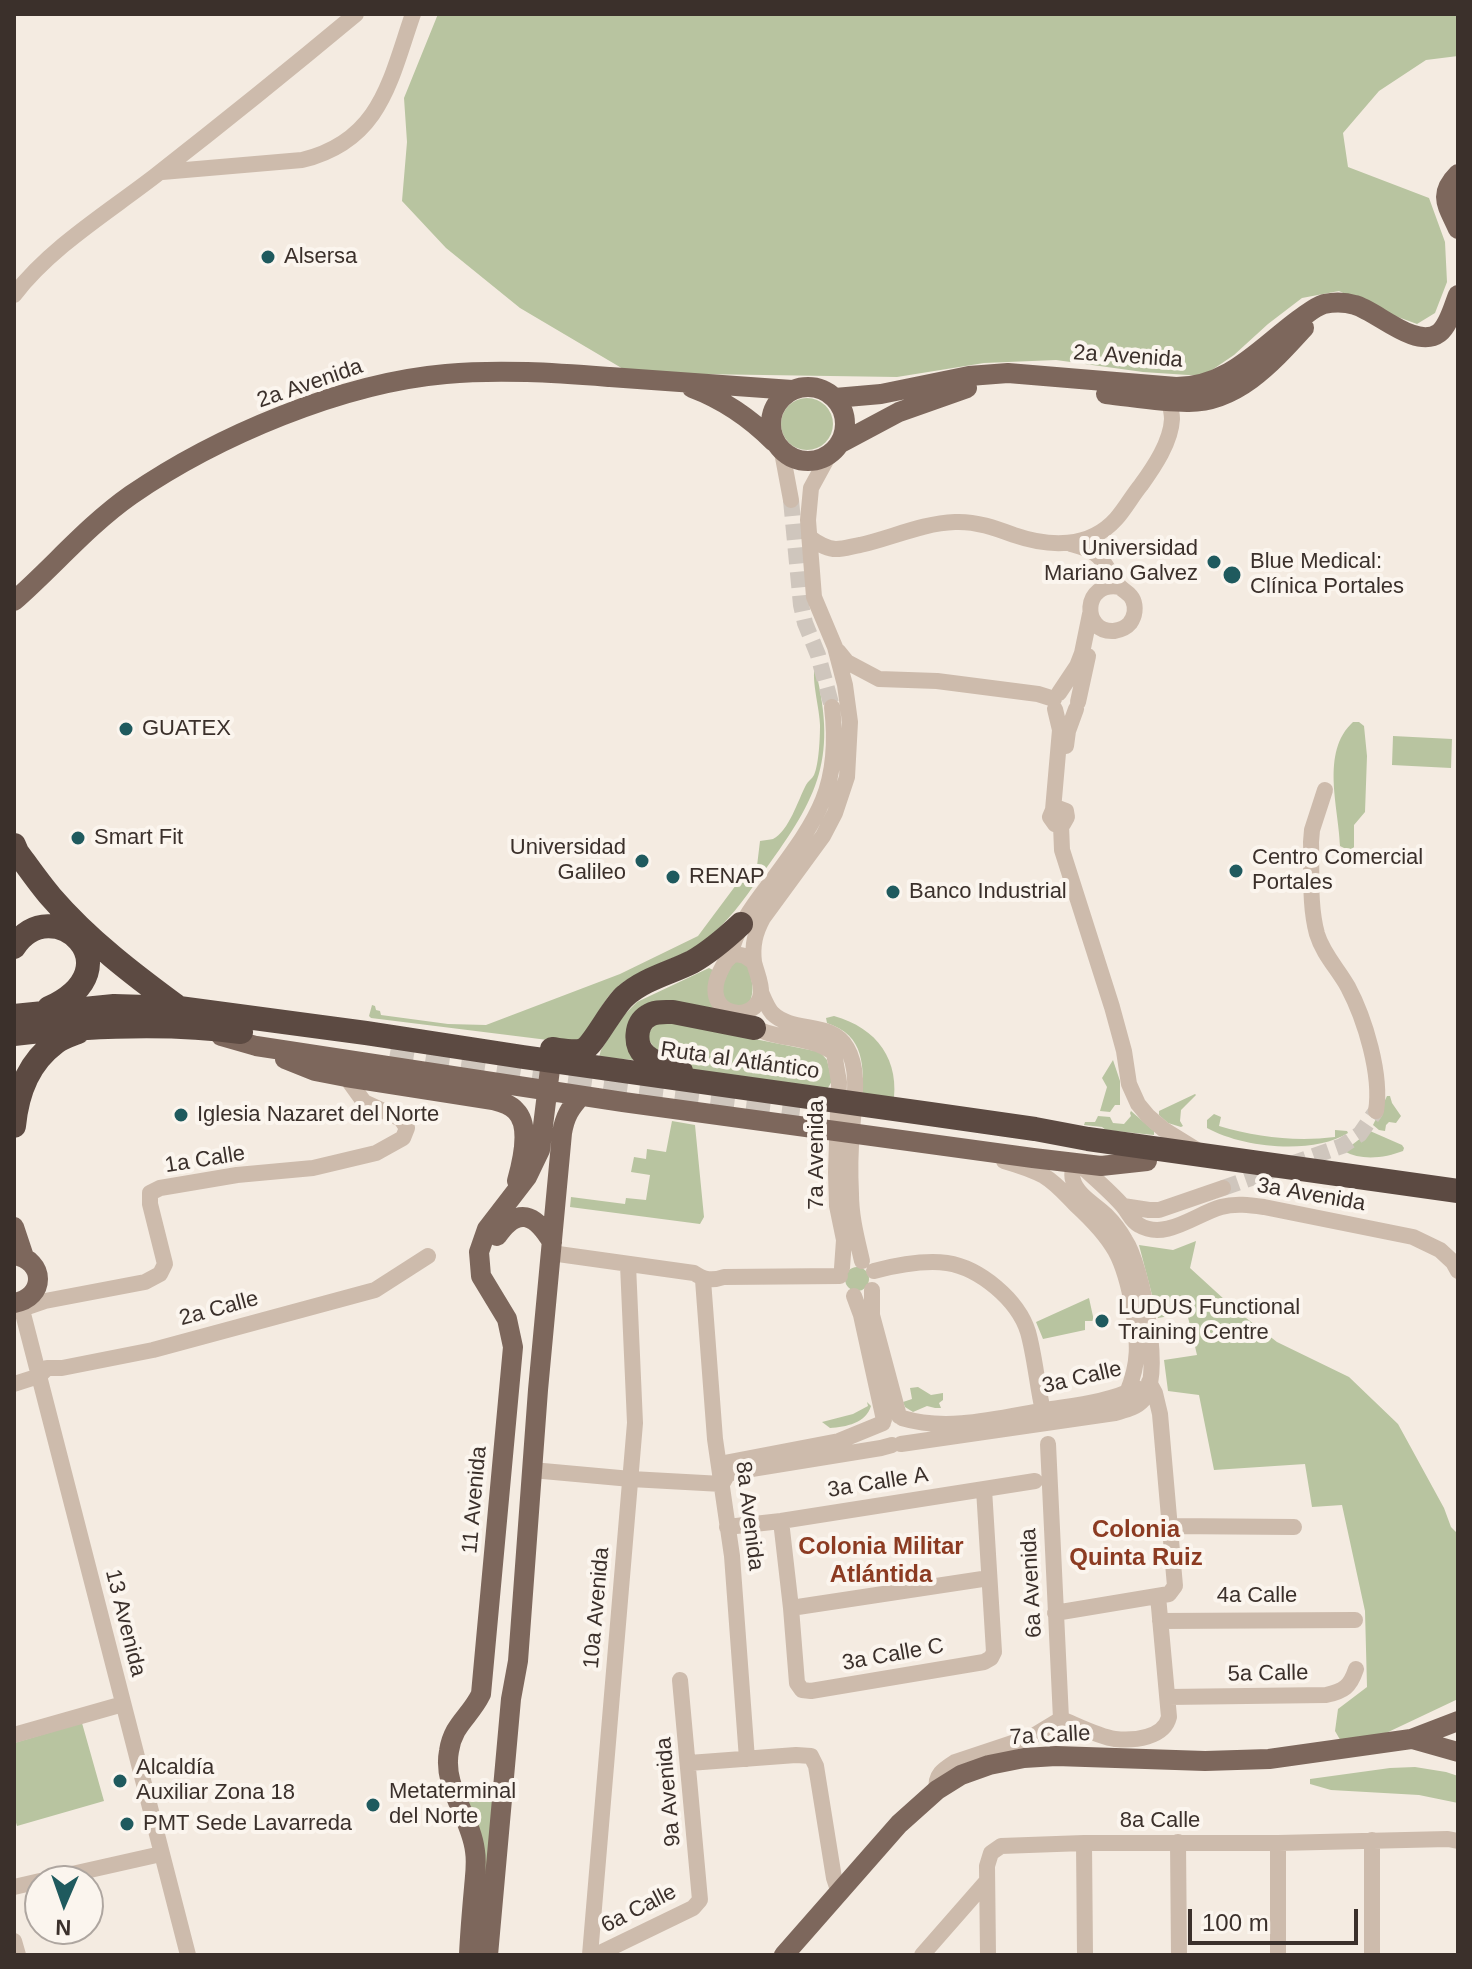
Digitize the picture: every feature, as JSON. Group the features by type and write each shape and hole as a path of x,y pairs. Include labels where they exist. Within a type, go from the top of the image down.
{"highway":[{"path":"14,845 51,897 73,920 118,962 179,1008"},
{"path":"523,1057 546,1048 583,1050 625,995 656,977 694,961 741,924"},
{"path":"14,947 28,934 52,927 73,933 86,953 86,976 81,986 62,1002 26,1015"},
{"path":"694,961 730,956"},
{"name":"Ruta al Atlántico","path":"26,1015 114,1006 179,1008 1458,1191"},
{"path":"721,1085 645,1055 637,1035 640,1024 647,1016 659,1012 734,1018"},
{"path":"14,1126 17,1104 28,1072 56,1041 87,1027"},
{"name":"Ruta al Atlántico","path":"14,1034 87,1027 197,1028 232,1030 390,1053"},
{"name":"Ruta al Atlántico","path":"800,1110 1458,1208"}],"main road":[{"path":"1458,174 1445,194 1458,229"},
{"name":"2a Avenida","path":"835,398 881,394 969,376 1008,373 1176,387 1196,385 1234,371 1322,305 1353,304 1407,333 1424,338 1443,328 1458,295"},
{"name":"2a Avenida","path":"834,450 908,408 957,391 984,386 1044,387 1189,403 1211,399 1245,384 1278,356 1308,323 1329,311 1356,315 1398,342 1423,351 1443,346 1458,329"},
{"name":"2a Avenida","path":"15,599 91,527 142,488 200,454 310,405 382,384 453,373 530,371 792,390"},
{"name":"2a Avenida","path":"673,381 722,401 742,413 778,447"},
{"path":"804,387 816,388 835,398 841,407 845,426 834,450 818,460 805,462 793,459 778,447 770,430 770,418 781,397 804,387"},
{"name":"Ruta al Atlántico","path":"197,1028 256,1046 581,1096 1101,1166 1147,1161"},
{"path":"256,1046 315,1071 508,1104 518,1113 524,1135 522,1163 511,1200"},
{"name":"11 Avenida","path":"469,1955 476,1854 468,1823 451,1787 448,1761 454,1731 476,1705 481,1694 513,1347 507,1319 481,1276 479,1252 487,1229 527,1177 540,1150 551,1061"},
{"path":"488,1955 511,1699 518,1661 564,1121 581,1096"},
{"path":"502,1309 491,1270 491,1255 497,1236 506,1223 515,1217 527,1217 540,1225 552,1247"},
{"path":"14,1227 19,1256 35,1267 38,1281 33,1294 18,1306"},
{"name":"7a Calle","path":"1404,1740 1425,1724 1458,1710"},
{"name":"7a Calle","path":"784,1955 899,1824 937,1790 961,1775 989,1765 1056,1756 1239,1761 1269,1759 1404,1740 1458,1721"},
{"path":"1404,1740 1458,1752"}],"street":[{"path":"14,295 54,253 228,120 356,14"},
{"path":"160,172 302,160 333,149 359,130 378,108 413,14"},
{"path":"809,537 834,549 953,522 987,525 1031,541 1051,544 1083,541 1116,519 1149,475 1172,419 1170,401"},
{"path":"778,447 791,500"},
{"path":"832,707 834,759 824,798 811,826 741,924 730,956 716,982 717,1001 734,1018 751,1009 761,992 754,962 753,943 757,929 823,836 844,789 850,722 842,669 814,597 808,508 813,483 834,450"},
{"path":"787,474 797,472 813,483"},
{"path":"1109,526 1102,543 1082,653 1056,700 1060,730 1058,814 1062,850 1112,1007 1129,1084 1138,1104 1163,1129 1205,1155"},
{"path":"1058,814 1068,731 1093,642 1099,635 1125,627 1134,616 1135,609 1131,596 1120,587 1100,558 1092,551 1069,543"},
{"path":"1095,594 1107,587 1120,587"},
{"path":"1090,614 1098,626 1111,631"},
{"path":"835,647 847,662 879,679 967,685 1038,694 1056,700"},
{"path":"1056,700 1065,691 1072,693 1077,705"},
{"path":"1325,790 1311,842 1315,921 1322,945 1349,989 1367,1037 1377,1085 1376,1111"},
{"path":"730,956 741,955 754,962"},
{"name":"7a Avenida","path":"761,992 768,1007 780,1020 840,1038 852,1059 847,1082 844,1154 836,1196 844,1240 841,1272"},
{"name":"7a Avenida","path":"734,1018 825,1046 834,1053 838,1069 847,1082"},
{"name":"1a Calle","path":"18,1306 145,1282 160,1274 165,1264 150,1204 150,1193 160,1188 237,1175 313,1168 376,1153 403,1138 407,1128 401,1119 364,1102 346,1077"},
{"path":"972,1150 1047,1178 1092,1220 1112,1244 1122,1263 1138,1339 1137,1364 1127,1393"},
{"name":"7a Avenida","path":"844,1154 868,1266"},
{"path":"1055,1613 1169,1594 1175,1586 1160,1414 1149,1382 1150,1338 1139,1274 1126,1240 1109,1218 1075,1185 1072,1178 1076,1163"},
{"name":"3a Avenida","path":"1076,1163 1123,1206 1134,1223 1146,1229 1169,1228 1221,1207 1264,1207 1413,1237 1440,1250 1458,1271"},
{"path":"1123,1206 1159,1210 1223,1188"},
{"path":"552,1247 628,1265 694,1273 703,1280 841,1272"},
{"name":"2a Calle","path":"14,1384 39,1376 47,1368 62,1368 153,1350 375,1290 428,1256"},
{"path":"872,1290 854,1296 843,1289 841,1272 848,1263 868,1266 947,1263 965,1268 996,1286 1016,1308 1028,1333 1043,1411"},
{"name":"10a Avenida","path":"590,1955 635,1423 628,1265"},
{"path":"854,1296 892,1419 910,1429 908,1438 897,1444 887,1443 881,1435 892,1419 872,1315 872,1290 876,1281 868,1266"},
{"name":"8a Avenida","path":"703,1280 719,1464 732,1556 747,1759"},
{"name":"13 Avenida","path":"18,1306 39,1376 188,1955"},
{"name":"3a Calle","path":"532,1470 722,1484 733,1472 881,1448 989,1426 1043,1411 1115,1398 1149,1382"},
{"name":"3a Calle","path":"892,1419 989,1426 1115,1413 1134,1407 1145,1398 1149,1382"},
{"path":"719,1464 839,1441 892,1419"},
{"name":"6a Avenida","path":"1048,1444 1061,1719"},
{"name":"3a Calle A","path":"727,1527 1035,1481"},
{"path":"781,1521 791,1608 989,1578 984,1489"},
{"path":"1170,1526 1294,1527"},
{"name":"3a Calle C","path":"791,1608 797,1683 802,1690 811,1691 984,1662 991,1658 994,1652 989,1578"},
{"path":"937,1790 937,1777 955,1762 1033,1736 1061,1719 1114,1739 1141,1738 1162,1731 1169,1717 1158,1596"},
{"name":"4a Calle","path":"1160,1621 1355,1620"},
{"name":"5a Calle","path":"1168,1697 1326,1695 1341,1692 1351,1684 1356,1669"},
{"name":"9a Avenida","path":"680,1680 700,1900"},
{"path":"14,1735 123,1704"},
{"path":"689,1763 811,1756 816,1766 834,1878 841,1890"},
{"path":"1372,1840 1372,1955"},
{"name":"8a Calle","path":"922,1955 986,1882 989,1857 1001,1846 1453,1840"},
{"path":"1178,1842 1179,1955"},
{"path":"1084,1843 1085,1955"},
{"path":"1278,1843 1278,1955"},
{"path":"104,1867 161,1854"},
{"path":"986,1882 988,1955"},
{"name":"6a Calle","path":"596,1955 693,1908 700,1900"},
{"path":"14,1941 18,1955"}],"green space":[{"path":"438,14 1458,14 1458,56 1426,60 1379,91 1343,133 1348,167 1429,198 1445,242 1447,282 1435,313 1417,324 1339,291 1302,298 1234,355 1203,376 1143,372 1056,360 984,363 897,377 630,373 520,308 446,248 402,201 407,142 404,98"},
{"path":"807,398 826,405 833,424 826,443 807,450 788,443 781,424 788,405"},
{"path":"815,668 822,701 823,756 808,803 795,826 748,894 720,927 693,948 645,970 613,991 580,1042 369,1016 372,1005 381,1015 448,1024 486,1025 620,974 698,936 739,881 757,866 760,841 773,839 784,829 814,775 820,725"},
{"path":"1353,722 1364,726 1367,756 1365,812 1354,825 1354,847 1350,851 1340,846 1334,764 1343,734"},
{"path":"1393,736 1452,739 1451,768 1392,765"},
{"path":"738,960 748,965 752,993 749,1003 734,1008 722,999 725,977"},
{"path":"709,968 713,970 719,1011 647,1011 645,1061 599,1057 621,1018 637,1002"},
{"path":"834,1016 862,1029 883,1048 893,1074 893,1106 863,1101 860,1054 849,1036 827,1023 826,1018"},
{"path":"659,1020 820,1052 827,1060 832,1081 825,1093 715,1079 661,1057 646,1036"},
{"path":"1113,1060 1120,1081 1120,1105 1115,1105 1110,1112 1100,1111 1107,1087 1102,1078"},
{"path":"1195,1094 1181,1110 1183,1126 1168,1123 1159,1115 1159,1111"},
{"path":"1387,1096 1390,1096 1401,1116 1396,1123 1389,1122 1385,1131 1373,1125"},
{"path":"1131,1111 1154,1131 1154,1135 1084,1125 1085,1122 1095,1122 1098,1116 1110,1117 1113,1123 1124,1124"},
{"path":"1214,1114 1221,1117 1219,1126 1262,1136 1305,1139 1335,1137 1335,1130 1348,1133 1316,1144 1258,1144 1207,1128 1207,1120"},
{"path":"672,1121 695,1125 704,1217 700,1224 570,1207 571,1197 625,1204 626,1198 646,1200 650,1175 631,1172 634,1157 646,1159 647,1149 666,1152"},
{"path":"1370,1131 1402,1145 1403,1151 1373,1157 1344,1151"},
{"path":"1196,1241 1190,1268 1237,1311 1277,1342 1349,1377 1398,1424 1444,1508 1451,1527 1458,1534 1458,1699 1384,1734 1342,1743 1335,1731 1338,1709 1367,1687 1365,1611 1342,1505 1312,1507 1305,1464 1214,1470 1199,1395 1168,1391 1164,1360 1197,1355 1187,1313 1158,1318 1139,1245 1173,1250"},
{"path":"857,1267 868,1274 869,1279 862,1290 857,1291 846,1284 845,1279 852,1268"},
{"path":"1089,1298 1094,1321 1085,1321 1085,1330 1043,1339 1036,1322"},
{"path":"918,1387 931,1395 943,1393 943,1400 939,1403 941,1408 927,1406 913,1412 905,1407 903,1402 912,1399 910,1388"},
{"path":"867,1402 871,1406 868,1412 855,1423 830,1428 822,1422 853,1414 868,1406"},
{"path":"82,1723 104,1801 17,1826 14,1816 14,1743"},
{"path":"1415,1767 1458,1776 1458,1803 1419,1795 1331,1790 1310,1784 1310,1779"},
{"path":"460,1790 477,1798 495,1796 481,1955"}],"tunnel":[{"path":"791,500 801,605 832,707"},
{"path":"390,1053 543,1077 800,1110"},
{"path":"1223,1188 1342,1146 1360,1134 1376,1111"}],"place":[{"name":"Alsersa","path":"268,257"},
{"name":"Universidad Mariano Galvez","path":"1214,562"},
{"name":"Blue Medical: Clínica Portales","path":"1232,575"},
{"name":"GUATEX","path":"126,729"},
{"name":"Smart Fit","path":"78,838"},
{"name":"Universidad Galileo","path":"642,861"},
{"name":"Centro Comercial Portales","path":"1236,871"},
{"name":"RENAP","path":"673,877"},
{"name":"Banco Industrial","path":"893,892"},
{"name":"Iglesia Nazaret del Norte","path":"181,1115"},
{"name":"LUDUS Functional Training Centre","path":"1102,1321"},
{"name":"Alcaldía Auxiliar Zona 18","path":"120,1781"},
{"name":"Metaterminal del Norte","path":"373,1805"},
{"name":"PMT Sede Lavarreda","path":"127,1824"}],"district":[{"name":"Colonia Quinta Ruiz","path":"1136,1544"},
{"name":"Colonia Militar Atlántida","path":"881,1561"}]}
